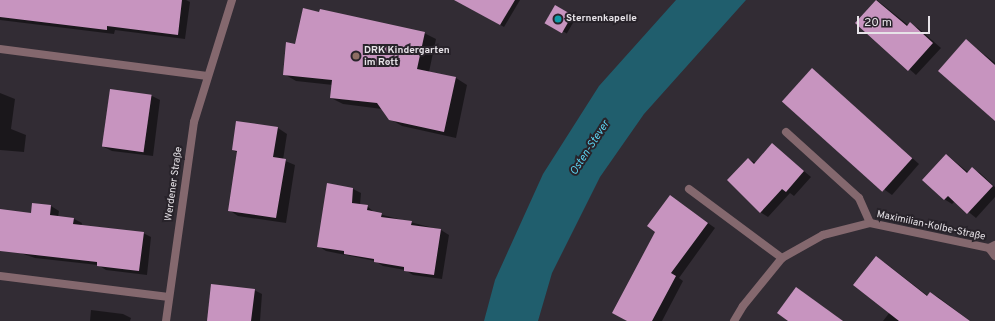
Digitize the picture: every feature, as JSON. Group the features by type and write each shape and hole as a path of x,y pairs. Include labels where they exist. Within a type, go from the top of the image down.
{"street":[{"name":"Werdener Straße","path":"166,321 190,146 207,76 232,0"},
{"path":"0,49 207,76"},
{"name":"Maximilian-Kolbe-Straße","path":"786,132 859,198 870,223"},
{"path":"689,189 782,258"},
{"name":"Maximilian-Kolbe-Straße","path":"734,321 743,306 782,258 823,235 870,223 992,246 995,256"},
{"path":"0,276 169,297"}],"water":[{"name":"Osten-Stever","path":"676,0 746,0 644,114 600,177 552,273 538,321 484,321 495,280 543,174 599,86"}],"building":[{"path":"0,0 182,0 178,35 107,26 107,30 0,17"},
{"path":"454,0 515,0 500,25"},
{"path":"876,0 907,26 910,22 933,43 908,71 855,23"},
{"name":"Sternenkapelle","path":"555,5 572,15 562,33 544,23"},
{"name":"DRK Kindergarten im Rott","path":"303,8 319,12 320,9 425,32 417,69 456,77 444,132 389,120 377,103 330,98 332,80 283,75 286,42 295,44"},
{"path":"966,39 995,65 995,121 938,71"},
{"path":"812,68 912,158 882,192 782,101"},
{"path":"110,89 152,95 144,152 102,146"},
{"path":"236,121 278,127 273,157 286,159 276,218 228,211 237,151 232,150"},
{"path":"772,143 804,171 786,192 782,189 760,213 727,180 748,158 754,164"},
{"path":"946,154 967,173 972,167 993,186 967,214 948,196 944,200 922,180"},
{"path":"327,183 353,188 352,203 368,205 367,210 382,213 381,217 412,221 411,225 441,229 434,275 404,271 404,267 374,262 374,259 344,254 344,251 317,247"},
{"path":"670,195 708,223 671,273 676,276 652,321 627,321 612,313 655,232 647,226"},
{"path":"32,203 51,205 50,215 74,218 73,224 144,232 139,271 97,266 97,262 0,251 0,209 31,213"},
{"path":"876,256 927,296 930,292 970,321 899,321 853,285"},
{"path":"211,284 255,289 251,321 207,321"},
{"path":"796,287 843,321 788,321 777,313"}],"place":[{"name":"Sternenkapelle","path":"558,19"},
{"name":"DRK Kindergarten im Rott","path":"356,56"}]}
